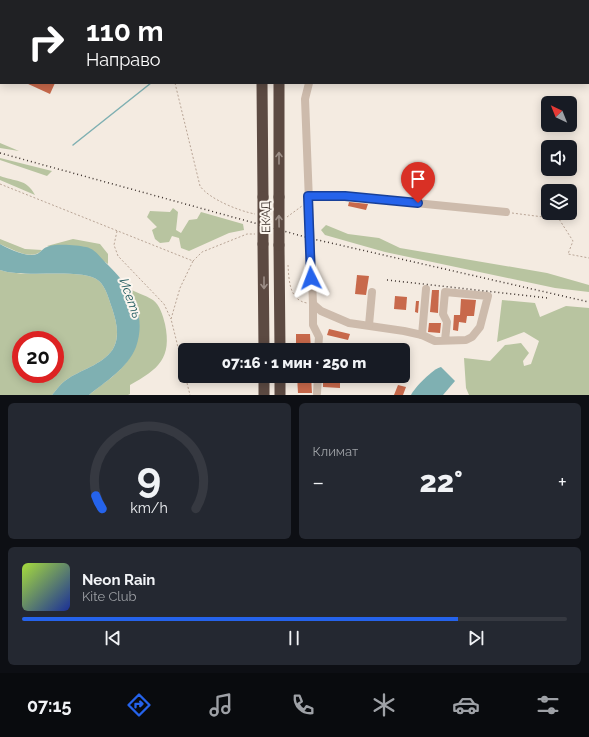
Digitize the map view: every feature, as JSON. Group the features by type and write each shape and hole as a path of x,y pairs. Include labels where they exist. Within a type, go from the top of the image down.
{"highway":[{"name":"ЕКАД","path":"262,84 264,343"},
{"name":"ЕКАД","path":"279,84 280,343"},
{"path":"264,383 264,395"},
{"path":"280,383 280,395"}],"lane":[{"path":"309,84 305,99 308,198 313,325 319,337 319,343"},
{"path":"308,198 345,196 506,212"},
{"path":"422,335 426,289"},
{"path":"369,325 372,292"},
{"path":"313,304 321,311 349,323 369,325 422,335 435,341 466,340 472,337 480,327 488,296 445,292 443,314 447,322 446,340"},
{"path":"317,393 318,383"}],"path":[{"path":"175,84 200,186 205,193 244,212 258,214"},
{"path":"0,184 193,261 180,288 171,319"},
{"path":"286,218 308,198"},
{"path":"506,212 559,219 574,241 568,254 589,258"},
{"path":"117,230 114,245 118,256 164,304 171,319 190,395"}],"green space":[{"path":"0,143 19,151 0,148"},
{"path":"0,158 52,171 47,176 0,160"},
{"path":"0,176 24,183 35,195 0,180"},
{"path":"173,208 178,212 176,230 181,233 189,220 197,219 201,212 243,224 244,230 229,233 189,251 181,248 179,238 172,236 169,242 160,243 155,239 152,230 157,227 147,217 150,211 170,212"},
{"path":"326,225 348,234 379,238 400,248 547,273 589,285 589,292 555,288 385,252 325,235 321,230"},
{"path":"0,239 25,249 42,250 33,255 23,254 0,244"},
{"path":"73,239 100,244 108,254 108,264 47,246"},
{"path":"0,270 24,274 67,274 91,277 99,281 107,294 116,322 117,338 114,347 106,357 64,382 64,331 12,331 12,383 63,383 52,395 0,395"},
{"path":"127,288 153,300 159,308 164,321 167,336 165,354 156,368 130,385 130,394 89,395 124,365 137,342 139,333 138,314 136,305"},
{"path":"502,300 535,303 540,317 566,306 589,308 589,395 469,395 466,388 464,358 490,361 505,345 521,343 529,353 523,361 524,366 531,364 539,341 524,332 497,342"}],"water":[{"name":"Исеть","path":"0,244 28,255 37,254 50,246 55,245 82,246 92,249 122,280 129,290 138,311 140,322 139,334 136,347 128,362 109,380 89,395 52,395 66,380 106,357 114,347 117,338 116,322 104,287 99,281 91,277 80,275 24,274 0,270"},
{"path":"441,367 455,381 443,395 411,395 424,379"}],"building":[{"path":"28,84 55,84 50,94"},
{"path":"349,202 368,204 366,210 348,206"},
{"path":"357,275 369,276 366,295 355,294"},
{"path":"432,290 439,290 438,313 430,312"},
{"path":"395,296 407,297 406,310 394,309"},
{"path":"461,299 476,300 474,316 467,316 466,323 459,322 458,331 453,330 454,315 460,315"},
{"path":"416,301 419,301 418,313 415,312"},
{"path":"429,323 441,323 440,333 428,332"},
{"path":"329,329 350,334 348,340 327,335"},
{"path":"296,334 310,334 311,343 296,343"},
{"path":"297,383 311,383 312,393 298,393"},
{"path":"323,383 340,383 340,388 323,387"},
{"path":"398,385 406,387 403,395 394,395"}],"waterway":[{"path":"73,145 150,84"}],"railway":[{"path":"0,153 309,238 589,302"},
{"path":"387,280 548,298"}],"route":[{"path":"311,278 308,196 345,196 418,203"}]}
